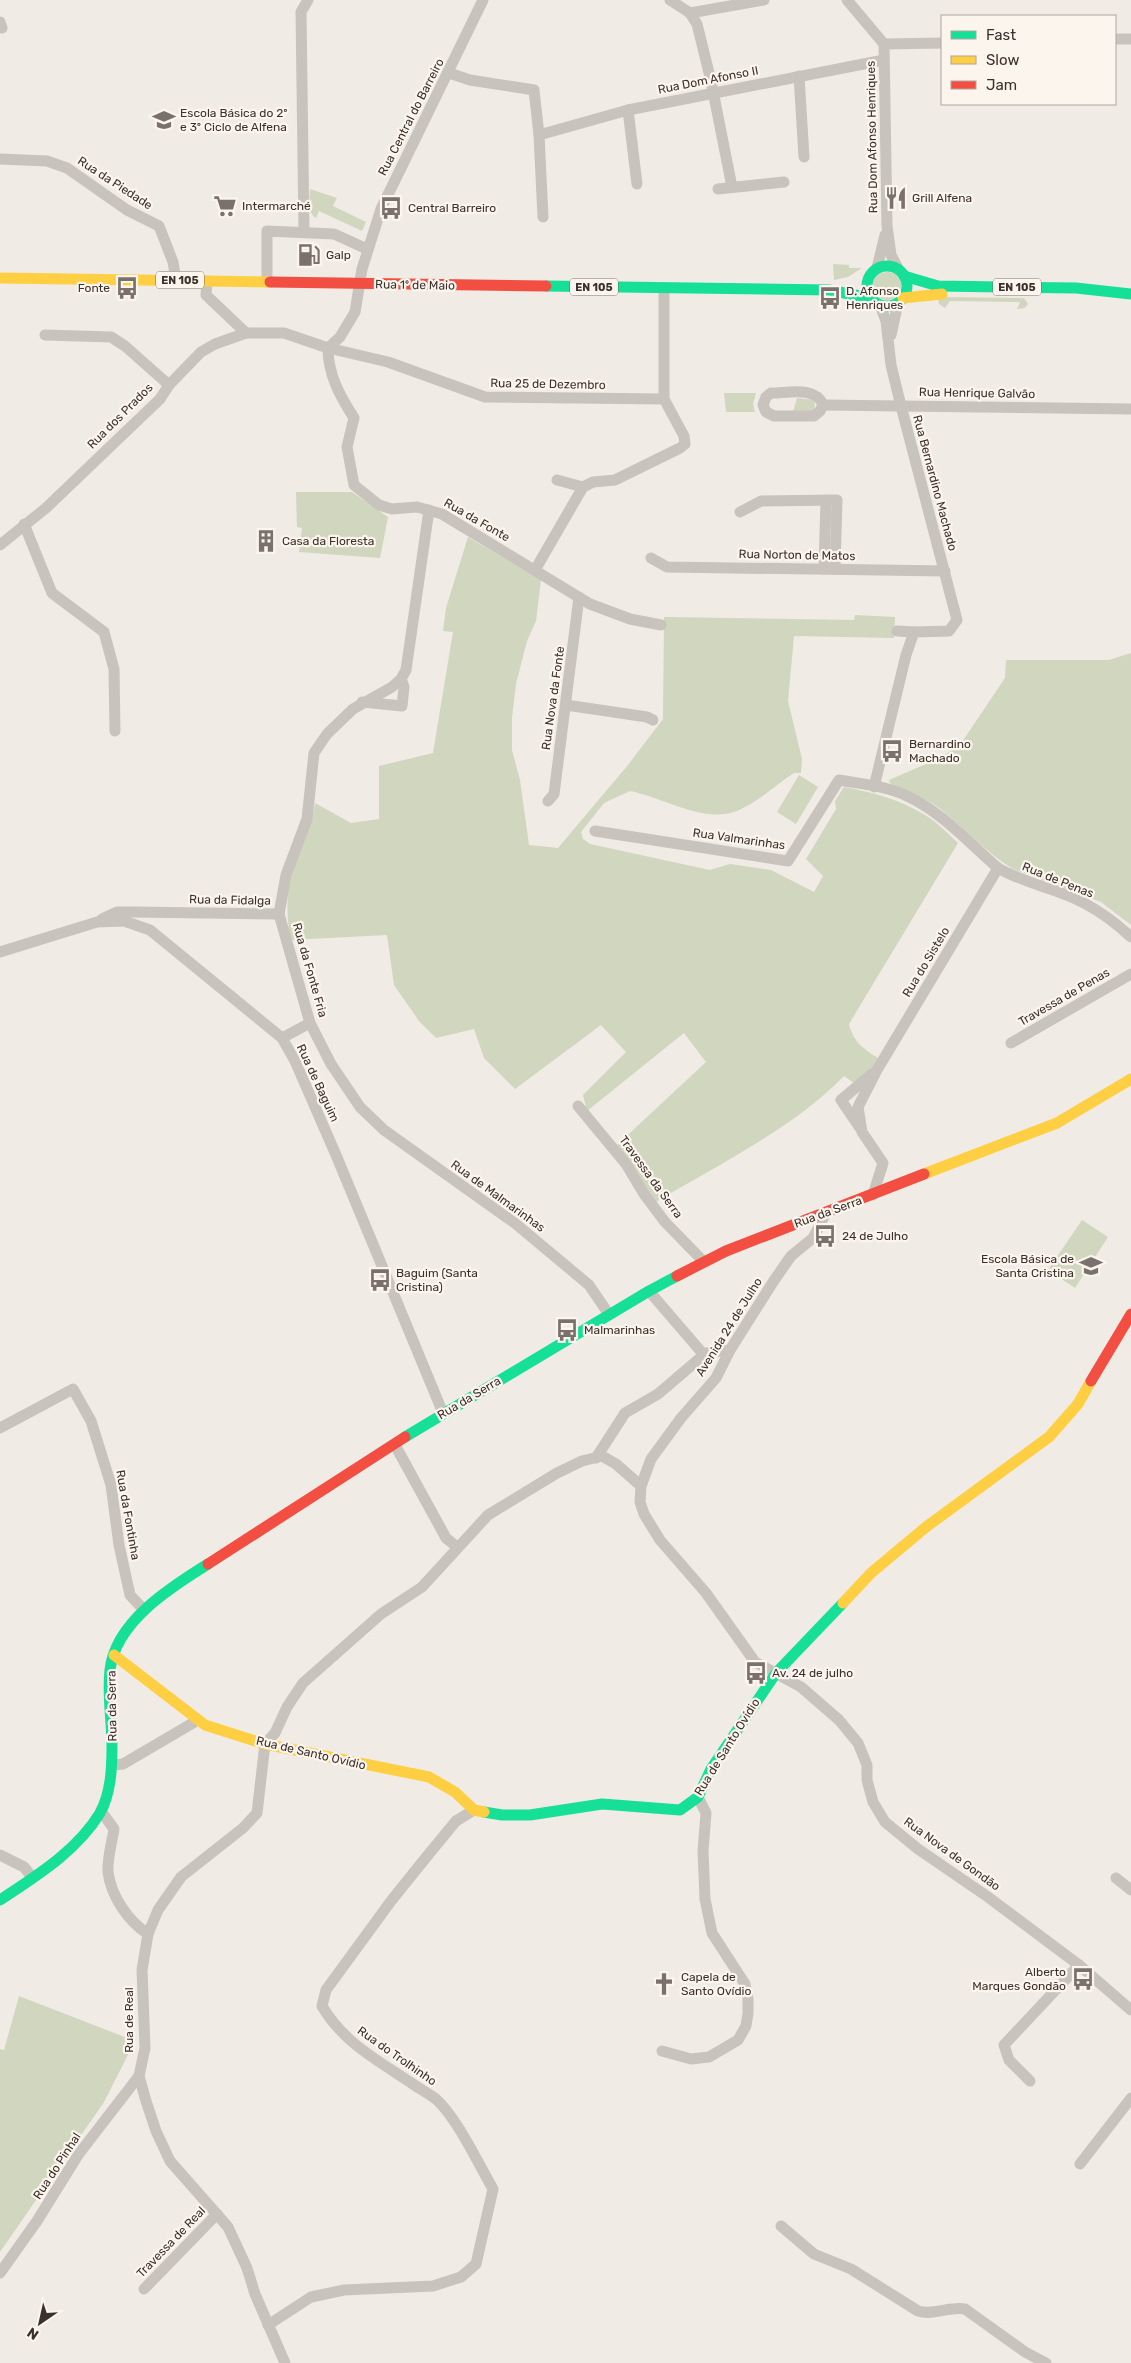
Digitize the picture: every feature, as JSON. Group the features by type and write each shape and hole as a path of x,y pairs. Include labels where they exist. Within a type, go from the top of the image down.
{"main road":[{"name":"EN 105","path":"874,271 888,266 938,286 1076,288 1131,294"},
{"name":"Rua 1º de Maio","path":"829,290 851,284 874,271"},
{"path":"874,271 868,279 867,292 877,304"},
{"path":"901,300 907,287 902,273"},
{"name":"Rua 1º de Maio","path":"0,278 829,290 860,296 877,304"},
{"name":"EN 105","path":"877,304 893,305 901,300 929,294 1025,295 1096,298 1131,302"},
{"name":"Rua da Serra","path":"0,1900 84,1835 101,1811 113,1765 109,1675 114,1655 144,1610 170,1588 443,1414 649,1290 704,1262 1057,1123 1131,1079"},
{"name":"Rua de Santo Ovídio","path":"114,1655 205,1725 265,1744 428,1778 455,1792 474,1810 502,1815 530,1815 602,1804 680,1810 698,1797 710,1769 776,1673 871,1574 903,1546 1050,1437 1078,1404 1114,1338 1131,1314"}],"street":[{"path":"304,232 301,12 308,0"},
{"name":"Rua Central do Barreiro","path":"328,348 340,337 354,312 367,249 381,209 412,140 449,73 483,0"},
{"path":"670,0 690,13 697,24 714,92 732,187"},
{"path":"690,13 764,0"},
{"name":"Rua Dom Afonso Henriques","path":"847,0 884,44 887,226 891,255 902,273"},
{"path":"1116,40 1131,39"},
{"path":"884,44 941,43"},
{"name":"Rua Dom Afonso II","path":"539,135 628,110 884,60"},
{"path":"449,73 470,80 534,90 539,135 543,217"},
{"path":"799,76 804,157"},
{"path":"628,110 637,184"},
{"name":"Rua da Piedade","path":"0,159 47,161 67,168 127,210 158,226 173,262 176,280"},
{"path":"718,189 784,182"},
{"name":"Rua Dom Afonso Henriques","path":"874,271 887,226"},
{"path":"267,282 267,231 334,234 367,249"},
{"path":"207,281 206,295 246,333"},
{"path":"535,570 583,487 593,482 615,480 685,444 684,436 664,399 664,288"},
{"name":"Rua Bernardino Machado","path":"889,344 901,300"},
{"name":"Rua Bernardino Machado","path":"877,304 886,321 891,365 957,620 954,627 949,631 914,632"},
{"name":"Rua dos Prados","path":"0,545 46,508 160,399 168,385 202,352 214,344 246,333 284,333 328,348"},
{"path":"46,335 111,337 125,346 168,385"},
{"name":"Rua 25 de Dezembro","path":"328,348 388,362 485,397 664,399"},
{"name":"Rua da Fonte","path":"328,348 328,360 334,385 354,418 347,448 354,485 379,505 392,509 417,507 442,514 579,597 622,616 661,625"},
{"path":"771,393 814,393 820,398 823,405 814,416 774,416 766,412 762,405 766,397 771,393"},
{"name":"Rua Henrique Galvão","path":"823,405 1131,409"},
{"path":"557,480 583,487"},
{"path":"740,512 761,501 837,500 829,569"},
{"path":"361,702 402,706 404,687 401,679 406,670 429,510"},
{"path":"24,524 52,593 104,632 114,669 115,730"},
{"name":"Rua Norton de Matos","path":"651,558 667,567 944,571"},
{"name":"Rua Nova da Fonte","path":"548,801 554,794 579,597"},
{"path":"874,786 906,655 914,632 896,631"},
{"name":"Rua da Fidalga","path":"97,922 116,912 279,914 286,875 307,819 314,753 327,734 361,702 392,687 401,679"},
{"path":"566,705 647,717 653,720"},
{"name":"Rua Valmarinhas","path":"595,830 788,861 839,780 874,786"},
{"name":"Rua de Penas","path":"874,786 906,795 935,812 998,868 1010,875 1083,902 1104,915 1131,937"},
{"name":"Rua do Sistelo","path":"862,1132 858,1107 877,1070 998,868"},
{"name":"Rua da Fonte Fria","path":"279,914 310,1023 345,1085 360,1107 384,1130"},
{"name":"Rua de Baguim","path":"0,952 97,922 124,921 150,930 282,1038 336,1155 443,1414"},
{"name":"Travessa de Penas","path":"1010,1043 1131,974"},
{"path":"282,1038 310,1023"},
{"name":"Rua do Sistelo","path":"873,1195 883,1163 841,1100 877,1070"},
{"name":"Travessa da Serra","path":"578,1106 626,1164 644,1194 665,1222 704,1262"},
{"name":"Rua de Malmarinhas","path":"384,1130 516,1224 590,1285 608,1314"},
{"name":"Avenida 24 de Julho","path":"776,1673 756,1662 706,1593 650,1527 640,1502 641,1486 651,1460 681,1418 716,1378 730,1350 773,1282 792,1256 813,1238 826,1213"},
{"path":"649,1290 704,1355"},
{"path":"596,1458 625,1413 658,1394 704,1355 730,1350"},
{"name":"Rua da Fontinha","path":"0,1428 72,1388 91,1421 111,1485 119,1545 130,1595 144,1610"},
{"path":"395,1445 446,1538 457,1547"},
{"path":"265,1744 274,1733 287,1707 303,1683 381,1614 422,1587 488,1515 557,1473 582,1461 602,1456 616,1464 641,1486"},
{"name":"Rua Nova de Gondão","path":"776,1673 801,1688 839,1720 858,1743 867,1765 867,1780 873,1802 885,1822 918,1849 988,1896 1079,1965 1131,2010"},
{"path":"113,1765 123,1764 198,1720"},
{"name":"Rua de Real","path":"265,1744 257,1813 243,1828 181,1877 158,1910 148,1934 142,1970 145,2048 139,2076 156,2132 170,2161 228,2226 285,2363"},
{"path":"662,2051 691,2059 709,2057 738,2040 746,2026 748,2013 745,1984 712,1933 705,1899 703,1851 706,1813 698,1797"},
{"name":"Rua do Trolhinho","path":"268,2325 311,2297 344,2290 433,2286 461,2277 476,2264 493,2189 474,2156 436,2099 358,2048 333,2025 322,2006 326,1990 391,1901 456,1822 474,1810"},
{"path":"101,1811 114,1829 108,1872 118,1902 140,1929 148,1934"},
{"path":"0,1855 24,1867 32,1877"},
{"path":"1116,1878 1131,1890"},
{"path":"1030,2081 1009,2060 1004,2045 1079,1965"},
{"name":"Rua do Pinhal","path":"0,2273 37,2222 78,2155 139,2076"},
{"path":"1080,2164 1131,2098"},
{"name":"Travessa de Real","path":"144,2290 217,2214"},
{"path":"781,2226 814,2254 851,2268 918,2311 928,2314 956,2308 965,2309 1025,2352 1046,2363"}],"green space":[{"path":"310,189 337,198 333,206 366,222 362,231 319,211 316,218 313,216 310,205"},
{"path":"833,264 849,265 849,268 862,268 848,277 834,280"},
{"path":"887,272 897,276 901,286 897,296 887,300 877,296 873,286 877,276"},
{"path":"938,297 1024,298 1028,304 1025,308 1017,309 1020,302 950,301 945,308 939,304"},
{"path":"724,393 756,393 753,404 755,412 726,412"},
{"path":"797,398 814,400 815,408 812,412 793,412"},
{"path":"296,492 352,492 388,517 380,558 299,552 302,528 297,527"},
{"path":"468,537 541,580 536,621 527,641 516,684 512,718 512,750 520,780 529,845 558,848 628,765 663,719 664,617 854,620 855,615 895,617 894,638 794,636 788,701 802,759 801,773 794,773 745,807 724,814 697,812 630,791 604,803 581,832 583,839 590,844 710,870 730,864 771,870 814,892 823,876 806,859 836,809 835,801 844,787 886,797 906,805 934,821 958,843 849,1024 856,1040 878,1058 872,1071 854,1083 844,1076 802,1113 754,1145 654,1203 617,1145 706,1062 684,1033 587,1111 583,1095 626,1052 601,1025 515,1089 484,1058 474,1029 436,1038 419,1021 394,985 387,935 291,940 288,923 289,887 315,803 351,823 379,819 379,766 433,753 453,632 443,631 446,608"},
{"path":"1131,653 1131,925 1101,902 1013,869 993,855 938,807 890,783 889,780 940,758 960,745 1005,678 1006,660 1109,660"},
{"path":"799,775 818,787 796,824 777,812"},
{"path":"1082,1220 1108,1237 1075,1288 1048,1270"},
{"path":"19,1996 135,2041 104,2102 0,2252 0,2049 4,2050"}],"traffic: fast":[{"path":"891,266 898,269 904,275 907,286 906,294 898,303 891,306 883,306 876,303 868,294 867,282 870,275 879,267 891,266"},
{"path":"904,276 938,286 1076,288 1131,294"},
{"path":"546,286 829,290 860,296 875,302"},
{"path":"405,1437 677,1276"},
{"path":"0,1900 68,1851 91,1827 100,1813 107,1797 111,1772 112,1746 109,1679 114,1653 122,1636 133,1621 162,1595 208,1564"},
{"path":"484,1812 502,1815 530,1815 602,1804 680,1810 698,1797 711,1769 776,1673 843,1603"}],"traffic: slow":[{"path":"0,278 270,282"},
{"path":"903,298 942,294"},
{"path":"924,1174 1057,1123 1131,1079"},
{"path":"843,1603 871,1573 926,1527 1049,1437 1078,1404 1091,1381"},
{"path":"114,1655 205,1725 265,1744 429,1777 455,1792 474,1810 484,1812"}],"traffic: jam":[{"path":"270,282 546,286"},
{"path":"677,1276 726,1251 924,1174"},
{"path":"1091,1381 1131,1314"},
{"path":"208,1564 405,1437"}],"place":[{"name":"Escola Básica do 2º e 3º Ciclo de Alfena","path":"164,120"},
{"name":"Grill Alfena","path":"896,198"},
{"name":"Intermarché","path":"225,206"},
{"name":"Central Barreiro","path":"391,208"},
{"name":"Galp","path":"309,255"},
{"name":"Fonte","path":"127,288"},
{"name":"D. Afonso Henriques","path":"830,298"},
{"name":"Casa da Floresta","path":"266,541"},
{"name":"Bernardino Machado","path":"892,751"},
{"name":"24 de Julho","path":"825,1236"},
{"name":"Escola Básica de Santa Cristina","path":"1091,1266"},
{"name":"Baguim (Santa Cristina)","path":"380,1280"},
{"name":"Malmarinhas","path":"567,1330"},
{"name":"Av. 24 de julho","path":"756,1673"},
{"name":"Alberto Marques Gondão","path":"1083,1979"},
{"name":"Capela de Santo Ovídio","path":"664,1984"}]}
